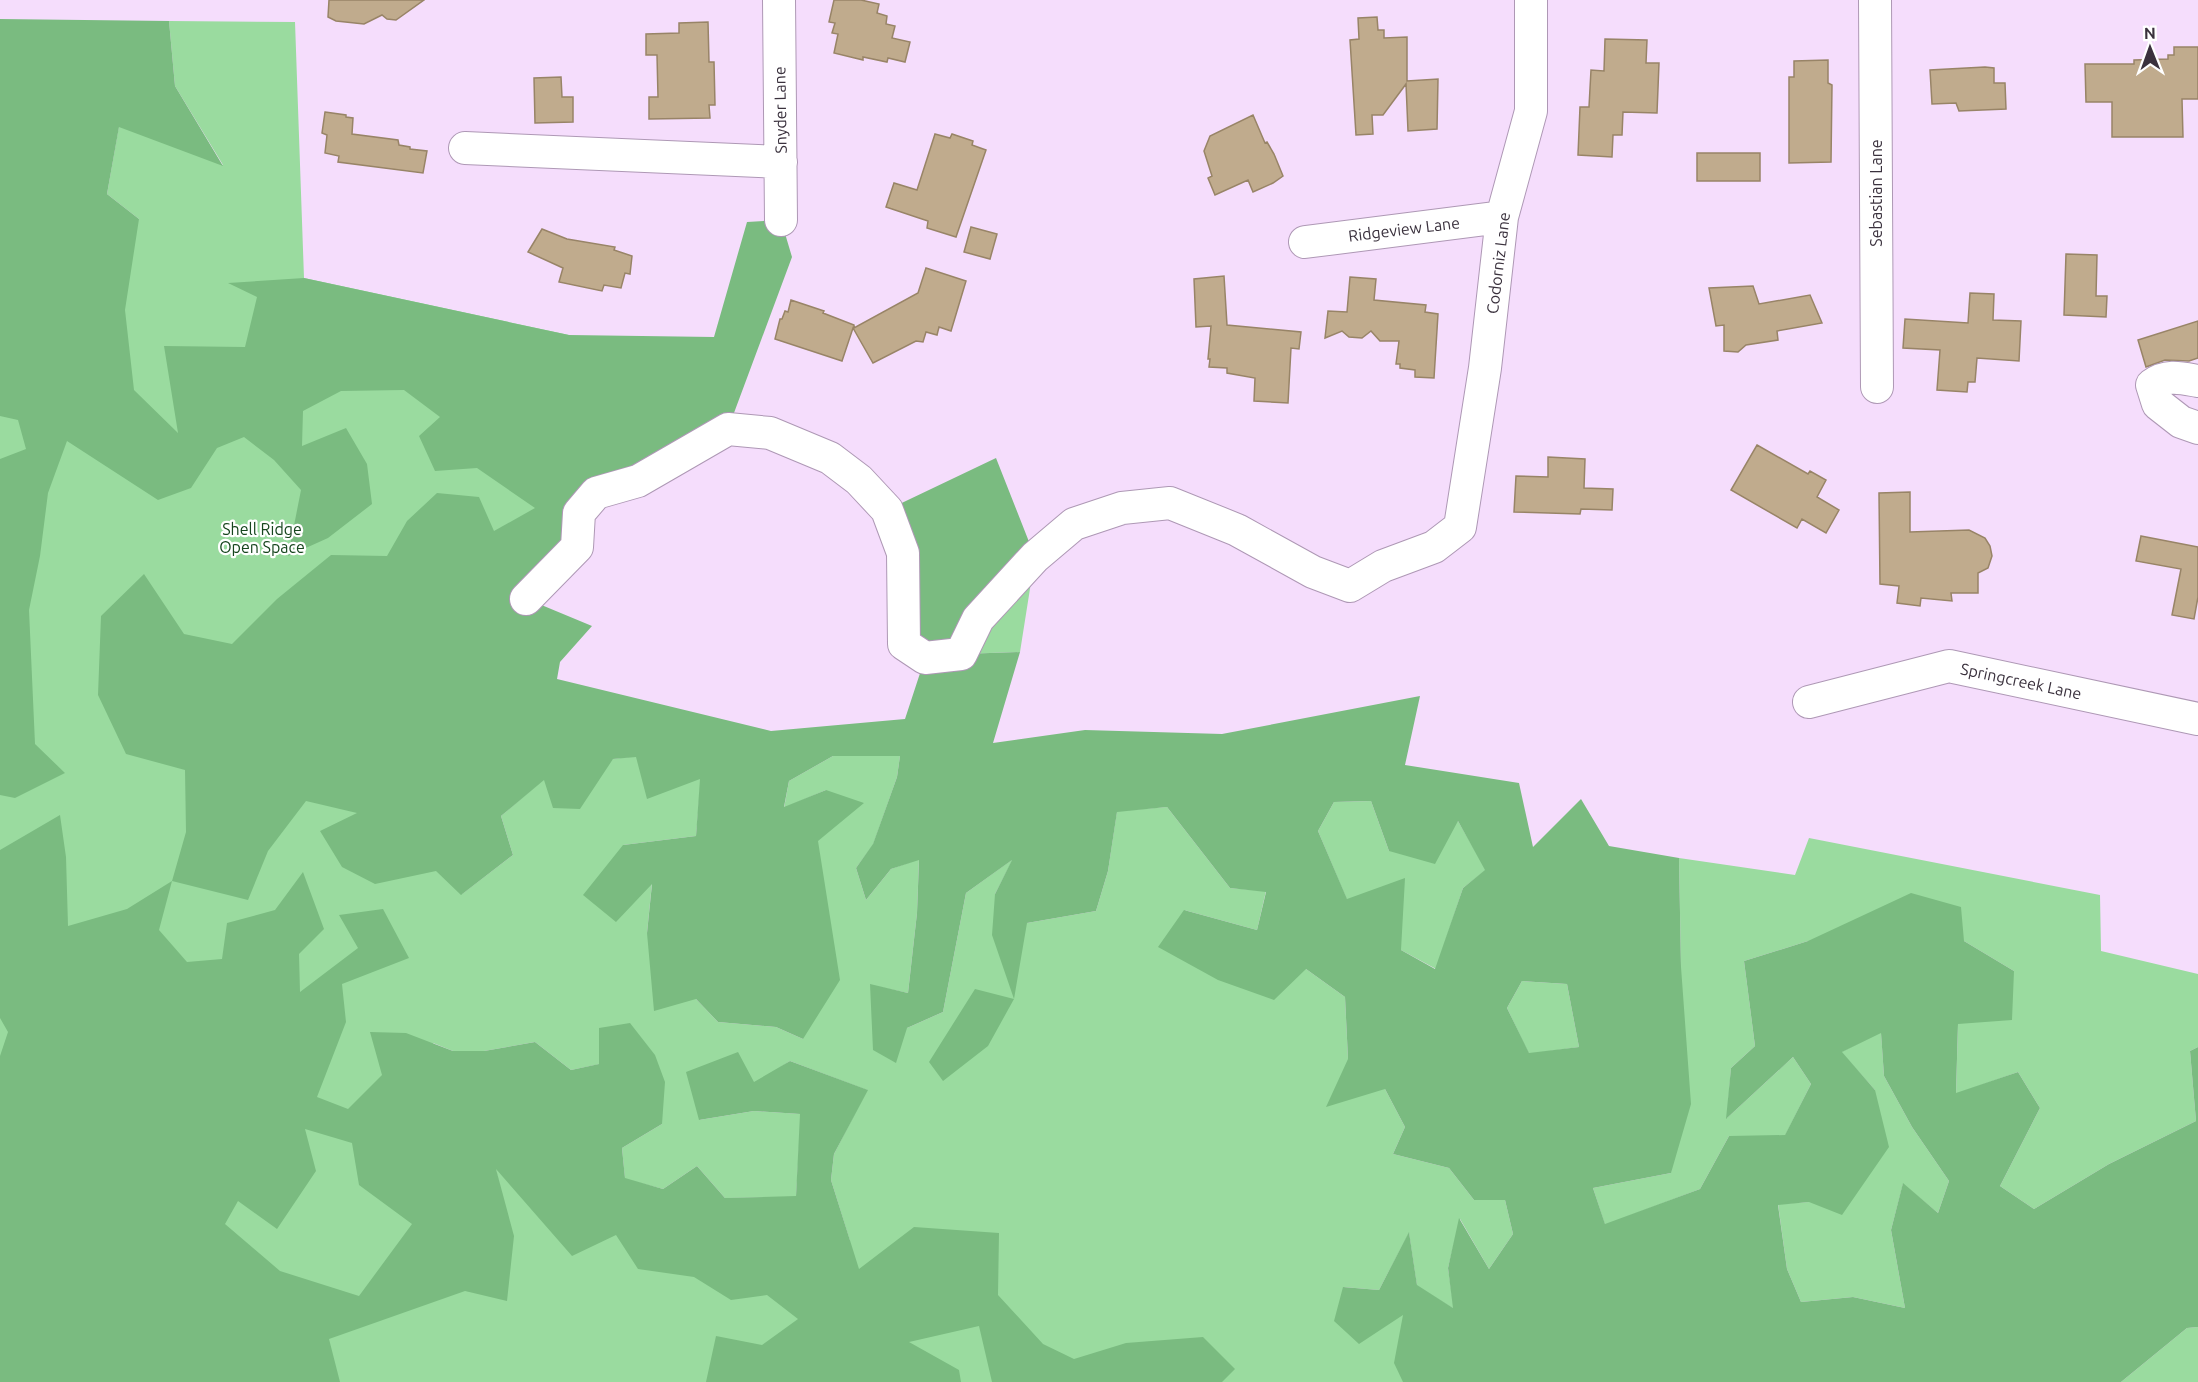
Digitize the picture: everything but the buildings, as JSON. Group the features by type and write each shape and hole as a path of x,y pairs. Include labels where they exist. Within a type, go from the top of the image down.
{"street":[{"name":"Snyder Lane","path":"779,0 781,220"},
{"name":"Codorniz Lane","path":"526,599 577,546 579,513 596,493 638,481 685,456 728,429 770,433 830,459 859,480 887,510 903,553 904,644 925,658 961,654 978,619 1035,557 1074,524 1122,508 1170,503 1237,530 1313,572 1350,586 1383,566 1434,547 1460,527 1485,368 1502,217 1531,111 1531,0"},
{"name":"Sebastian Lane","path":"1875,0 1877,387"},
{"path":"465,148 781,162"},
{"name":"Ridgeview Lane","path":"1305,242 1502,217"},
{"path":"2198,381 2184,378 2161,378 2152,385 2158,404 2181,422 2198,428"},
{"name":"Springcreek Lane","path":"1809,702 1949,666 2198,719"}],"green space":[{"path":"0,19 169,21 175,86 223,166 119,127 107,194 139,219 125,310 134,390 178,433 164,346 245,347 257,297 228,283 304,278 569,335 714,337 747,222 781,220 792,257 728,429 596,493 527,599 592,626 560,662 557,679 771,731 905,719 925,658 887,510 996,458 1035,557 962,654 1020,652 993,743 1085,730 1222,734 1420,696 1405,765 1519,783 1533,847 1581,799 1609,846 1679,858 1681,967 1691,1104 1671,1173 1593,1188 1605,1224 1700,1189 1729,1136 1785,1135 1811,1084 1793,1057 1726,1119 1731,1068 1755,1046 1744,961 1808,941 1911,893 1961,907 1964,941 2014,971 2012,1020 1958,1024 1956,1093 2018,1072 2040,1108 2000,1186 2034,1209 2109,1164 2196,1121 2190,1051 2198,1047 2198,1327 2187,1328 2121,1382 1403,1382 1394,1363 1403,1315 1359,1344 1334,1321 1343,1287 1379,1290 1409,1232 1417,1285 1453,1308 1448,1268 1459,1218 1489,1269 1513,1234 1505,1200 1474,1200 1449,1168 1393,1154 1405,1127 1385,1089 1326,1107 1348,1059 1345,997 1306,969 1274,1000 1218,980 1158,947 1184,910 1257,930 1266,892 1230,888 1167,807 1117,812 1108,871 1096,911 1027,923 1014,999 992,935 995,894 1012,860 966,893 943,1012 907,1028 896,1063 873,1050 870,984 908,993 917,913 919,860 891,869 866,900 856,868 873,844 897,777 900,756 833,756 789,781 784,807 826,790 864,803 818,841 840,980 803,1039 776,1027 718,1022 696,999 654,1011 647,933 652,884 616,922 583,895 623,845 696,836 700,779 647,799 636,757 613,759 580,809 553,808 544,780 501,816 513,855 461,895 436,871 375,884 342,867 320,831 357,813 306,801 268,851 248,900 172,881 186,832 185,770 126,754 98,695 101,616 144,574 184,634 232,644 277,599 331,555 387,556 407,521 437,493 479,497 494,531 535,508 477,468 435,471 419,436 440,417 404,390 341,391 303,411 302,446 346,428 367,464 372,504 328,538 288,556 301,490 274,460 244,437 217,448 191,488 158,500 67,441 48,493 40,556 29,610 35,744 65,773 15,798 0,795 0,459 26,449 18,420 0,416","holes":["1371,801 1389,851 1435,864 1458,821 1485,870 1463,888 1435,969 1401,950 1405,878 1347,899 1318,831 1334,802","1522,981 1567,984 1579,1047 1529,1053 1507,1008","1881,1033 1884,1076 1912,1127 1949,1181 1938,1213 1903,1183 1891,1230 1905,1308 1853,1297 1801,1302 1787,1269 1778,1205 1809,1202 1842,1215 1889,1147 1875,1090 1842,1052"]},
{"name":"Shell Ridge Open Space","path":"169,21 295,22 304,278 569,335 462,894 513,855 501,816 544,779 613,759 636,756 701,778 696,836 623,845 652,883 647,933 696,999 718,1022 776,1027 803,1039 818,840 826,790 784,808 789,781 833,756 900,756 897,777 873,845 856,868 866,900 891,869 919,859 917,913 908,993 870,985 907,1028 943,1012 966,893 1013,859 995,894 1027,923 1096,911 1108,871 1117,811 1167,807 1230,888 1266,891 1257,930 1184,910 1306,969 1345,997 1348,1059 1385,1089 1405,1127 1393,1154 1449,1168 1474,1200 1505,1200 1513,1234 1489,1269 1460,1219 1448,1268 1454,1309 1417,1286 1409,1233 1379,1290 1343,1287 1403,1315 1873,1382 0,1382 0,219 139,219 107,194 119,126 223,165 175,86","holes":["535,1042 571,1070 600,1064 662,1124 622,1148 625,1179 663,1189 697,1166 725,1198 796,1197 801,1114 754,1111 699,1120 790,1061 867,1090 834,1154 831,1180 850,1241 495,1167 502,1194 433,1043 453,1051 484,1051"]},
{"path":"1035,557 1020,652 961,654"},
{"path":"1371,801 1389,851 1458,821 1486,870 1463,888 1436,969 1401,950 1347,900 1318,831 1334,802"},
{"path":"60,815 66,857 68,926 127,909 172,881 159,930 187,962 222,959 227,923 275,910 303,872 324,929 299,954 300,992 358,948 339,915 383,909 409,958 342,984 346,1022 317,1097 348,1109 382,1075 370,1032 406,1033 453,1051 484,1051 535,1042 571,1070 599,1064 599,1028 630,1023 655,1055 665,1082 662,1124 622,1148 625,1178 663,1189 697,1166 725,1198 796,1196 800,1114 754,1111 699,1120 686,1072 738,1052 754,1082 790,1061 868,1090 834,1154 831,1180 859,1269 914,1227 999,1233 998,1295 1043,1344 1074,1359 1126,1343 1203,1337 1235,1369 1222,1382 992,1382 979,1326 909,1342 959,1370 961,1382 706,1382 716,1336 762,1345 798,1319 767,1295 731,1300 694,1277 638,1269 616,1235 572,1256 496,1169 514,1236 507,1301 465,1291 329,1339 340,1382 0,1382 0,1056 8,1032 0,1018 0,850","holes":["305,1129 352,1143 359,1185 412,1224 359,1296 280,1271 225,1224 238,1201 277,1229 316,1171"]},
{"path":"1809,838 2100,895 2101,951 2198,974 2198,1047 2190,1051 2196,1121 2109,1164 2034,1209 2000,1186 2040,1108 2018,1072 1956,1094 1958,1024 2014,971 1964,941 1808,941 1744,961 1755,1046 1731,1068 1727,1118 1793,1057 1811,1084 1785,1136 1729,1136 1700,1189 1605,1225 1593,1188 1671,1173 1681,967 1679,858 1795,875"},
{"path":"1522,981 1567,984 1579,1047 1529,1054 1507,1008"},
{"path":"975,989 1014,999 988,1046 943,1081 929,1062"},
{"path":"1881,1032 1884,1076 1912,1127 1949,1181 1938,1213 1903,1184 1891,1230 1905,1308 1853,1297 1801,1302 1787,1269 1778,1204 1809,1202 1875,1090 1841,1052"},
{"path":"2198,1327 2198,1382 2121,1382 2187,1328"}]}
